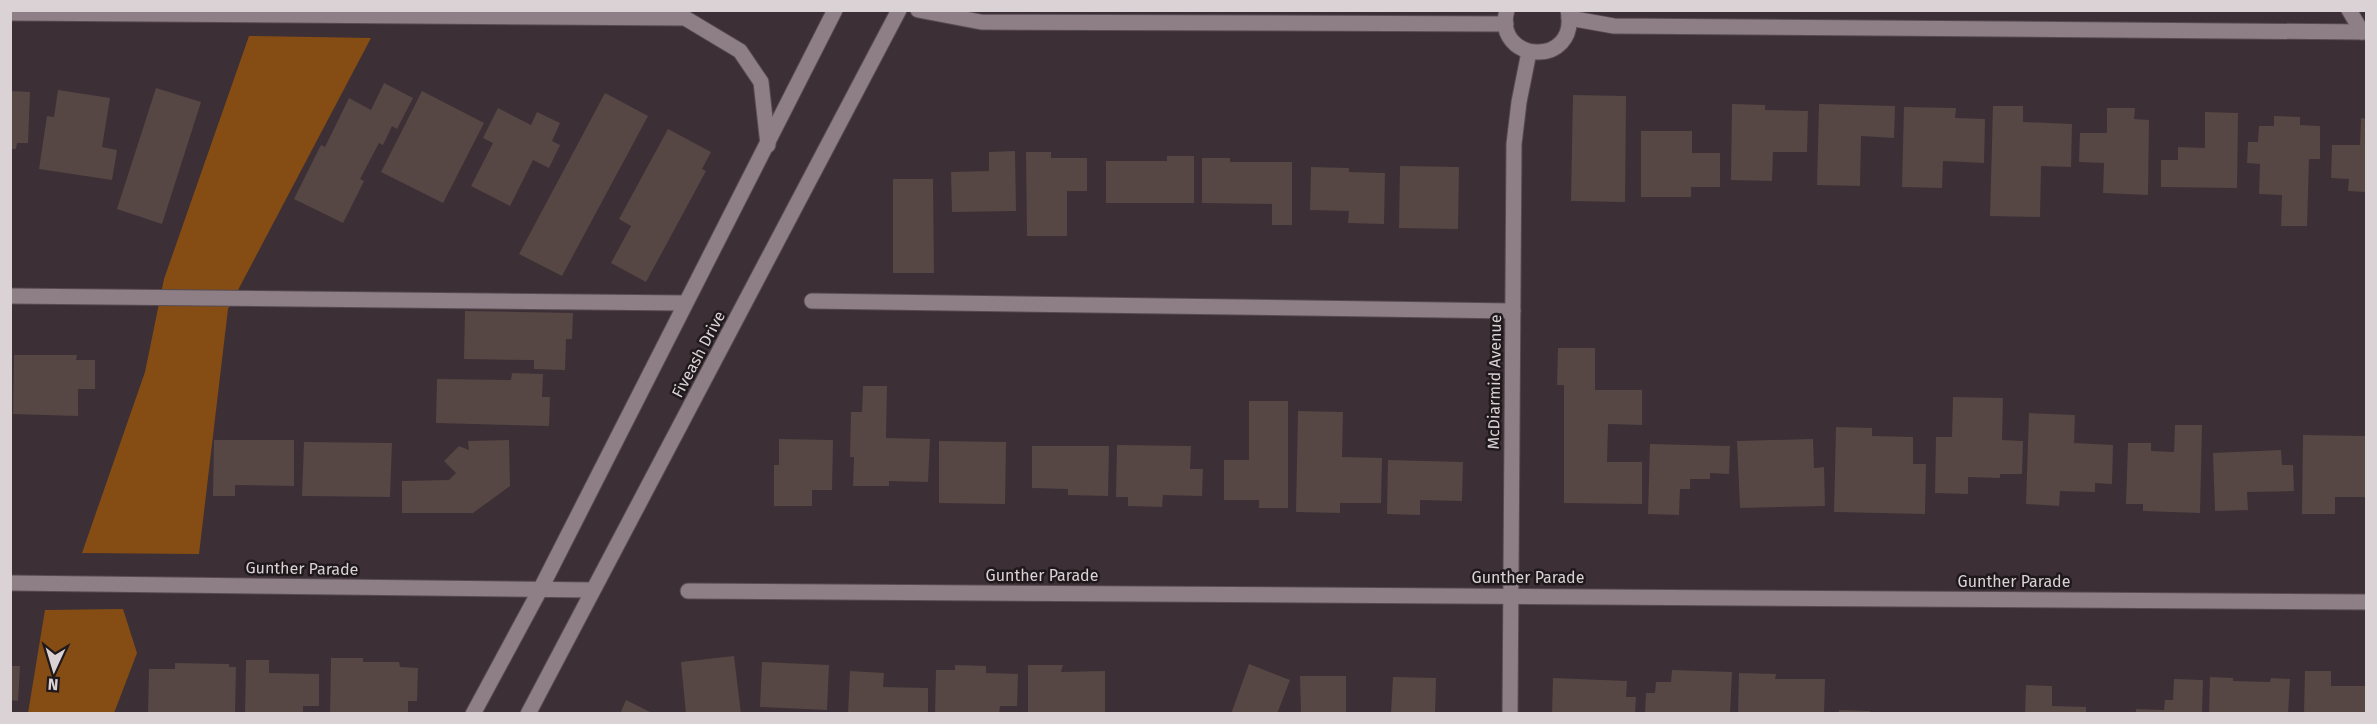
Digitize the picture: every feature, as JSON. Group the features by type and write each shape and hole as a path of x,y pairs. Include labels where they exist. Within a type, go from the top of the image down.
{"street":[{"name":"Fiveash Drive","path":"473,714 542,588 835,10"},
{"name":"Fiveash Drive","path":"528,714 899,10"},
{"path":"918,10 981,22 1506,17 1508,34 1514,43 1522,50 1544,53 1560,43 1567,34 1569,14 1614,26 2364,32"},
{"path":"2349,10 2364,32"},
{"path":"10,14 67,12 454,13 685,18 740,51 761,82 768,145"},
{"name":"McDiarmid Avenue","path":"1510,714 1514,144 1529,52"},
{"path":"10,296 685,303"},
{"path":"812,300 1513,311"},
{"name":"Gunther Parade","path":"10,583 593,590"},
{"name":"Gunther Parade","path":"688,591 2367,602"}],"shaded area":[{"path":"249,36 371,38 228,309 199,554 82,553 145,372 164,279"},
{"path":"123,609 137,653 114,713 28,713 45,610"}],"building":[{"path":"384,83 413,98 397,129 392,126 383,145 379,143 360,179 364,181 343,223 294,199 321,145 325,147 349,98 371,110"},
{"path":"156,88 201,102 162,224 117,209"},
{"path":"58,90 110,98 102,147 117,150 112,180 39,169 47,116 54,117"},
{"path":"10,91 30,92 28,143 17,143 16,149 10,149"},
{"path":"422,91 484,123 443,203 381,172"},
{"path":"605,93 648,116 562,276 519,254"},
{"path":"1573,95 1626,96 1625,202 1571,201"},
{"path":"1732,104 1765,105 1765,110 1808,111 1807,152 1773,152 1772,181 1731,180"},
{"path":"1819,104 1895,106 1894,138 1861,136 1860,186 1817,185"},
{"path":"1993,106 2023,106 2023,122 2072,124 2071,167 2041,166 2040,217 1990,216"},
{"path":"1904,107 1956,108 1955,118 1985,119 1984,163 1943,161 1942,188 1902,187"},
{"path":"498,108 531,125 537,112 560,123 552,141 560,145 549,168 533,160 510,206 471,186 493,143 483,138"},
{"path":"2107,108 2135,108 2134,119 2149,120 2148,195 2103,193 2104,163 2079,162 2080,133 2107,133"},
{"path":"2205,112 2238,113 2237,188 2161,187 2161,160 2178,160 2178,147 2205,148"},
{"path":"2274,116 2300,117 2300,125 2320,126 2320,159 2309,159 2307,226 2281,226 2282,195 2259,194 2260,164 2247,163 2248,142 2258,142 2259,126 2274,126"},
{"path":"2361,118 2366,119 2366,192 2348,191 2349,179 2331,178 2332,145 2360,145"},
{"path":"668,129 711,152 702,169 706,171 646,282 611,263 631,226 619,219"},
{"path":"1641,131 1692,131 1692,153 1720,153 1720,187 1691,187 1691,197 1641,197"},
{"path":"1015,151 1016,211 952,212 951,172 989,171 989,152"},
{"path":"1026,152 1051,152 1051,158 1087,158 1087,191 1067,191 1067,236 1027,236"},
{"path":"1167,156 1194,156 1194,203 1106,203 1106,161 1167,161"},
{"path":"1202,158 1230,158 1230,162 1292,162 1292,225 1272,225 1272,204 1202,203"},
{"path":"1400,166 1459,167 1458,229 1399,228"},
{"path":"1311,167 1349,168 1349,172 1385,173 1384,224 1348,223 1349,211 1310,210"},
{"path":"893,179 933,179 934,273 893,273"},
{"path":"465,311 573,313 572,339 566,339 565,370 534,369 534,360 464,359"},
{"path":"1558,348 1595,348 1595,390 1642,390 1642,425 1608,424 1607,462 1642,462 1642,504 1564,503 1564,385 1557,385"},
{"path":"14,355 77,355 76,360 95,360 95,389 78,389 78,416 13,414"},
{"path":"512,373 543,374 542,397 550,397 549,426 436,423 437,379 511,380"},
{"path":"863,386 887,386 886,438 930,439 928,482 889,481 889,486 853,486 854,457 850,457 851,412 862,412"},
{"path":"1953,397 2003,398 2002,440 2023,441 2022,474 2000,474 2000,478 1968,477 1968,494 1935,493 1936,437 1952,437"},
{"path":"1249,401 1288,401 1288,508 1259,508 1259,500 1224,500 1224,460 1249,460"},
{"path":"1298,411 1343,412 1342,457 1382,458 1381,503 1340,503 1340,513 1296,512"},
{"path":"2029,413 2075,415 2074,443 2113,445 2112,484 2095,483 2095,492 2060,491 2059,506 2026,504"},
{"path":"2175,425 2202,425 2200,513 2143,511 2143,504 2126,504 2128,443 2151,443 2151,451 2174,452"},
{"path":"1836,427 1872,428 1872,436 1913,437 1913,464 1926,464 1925,514 1834,512"},
{"path":"2303,435 2366,436 2366,497 2335,497 2335,514 2302,514"},
{"path":"779,439 833,440 832,490 812,490 812,506 774,506 774,465 779,465"},
{"path":"1813,439 1814,468 1824,467 1825,506 1740,508 1737,441"},
{"path":"214,440 294,440 294,486 235,485 235,496 213,496"},
{"path":"509,440 510,486 473,513 402,513 402,481 449,480 456,473 444,461 459,446 469,450 468,441"},
{"path":"939,441 1006,442 1005,504 939,503"},
{"path":"304,442 392,443 390,497 302,496"},
{"path":"1650,444 1730,446 1729,474 1710,473 1710,479 1690,479 1690,489 1680,489 1679,515 1648,514"},
{"path":"1117,445 1191,446 1190,469 1203,469 1202,496 1163,495 1162,507 1128,506 1128,497 1116,497"},
{"path":"1032,446 1109,446 1108,496 1068,495 1068,489 1032,488"},
{"path":"2281,450 2282,465 2293,465 2294,491 2247,492 2248,510 2215,511 2213,453"},
{"path":"1388,460 1463,462 1462,501 1420,500 1420,515 1387,514"},
{"path":"734,656 741,714 686,714 681,662"},
{"path":"331,658 363,658 363,662 399,662 400,667 418,668 417,701 408,701 408,714 330,714"},
{"path":"246,660 269,660 269,673 319,674 319,706 303,706 303,714 245,714"},
{"path":"762,662 829,665 827,710 760,707"},
{"path":"175,663 229,664 229,667 236,667 235,714 148,714 149,669 175,669"},
{"path":"1249,664 1290,680 1277,714 1231,714"},
{"path":"955,665 986,666 986,673 1018,674 1017,706 1000,706 999,714 935,714 936,670 955,670"},
{"path":"1028,665 1063,665 1061,672 1105,671 1105,714 1028,714"},
{"path":"10,666 20,666 18,701 10,700"},
{"path":"1672,670 1732,672 1730,714 1645,714 1646,693 1655,693 1656,682 1671,682"},
{"path":"850,671 884,673 883,687 928,688 928,714 848,714"},
{"path":"2305,671 2331,671 2331,686 2366,686 2366,714 2304,714"},
{"path":"1739,673 1776,674 1775,679 1825,679 1824,714 1738,714"},
{"path":"1300,676 1346,676 1346,714 1301,714"},
{"path":"1393,677 1436,678 1435,714 1391,714"},
{"path":"2210,677 2233,678 2233,681 2270,682 2271,678 2290,679 2288,714 2209,714"},
{"path":"1553,678 1627,681 1626,697 1636,697 1635,714 1552,714"},
{"path":"2174,679 2203,680 2202,714 2136,714 2136,709 2164,710 2165,700 2173,700"},
{"path":"2026,685 2052,686 2052,706 2086,707 2086,714 2025,714"},
{"path":"626,700 654,714 620,714"},
{"path":"1839,710 1870,711 1870,714 1839,714"}]}
